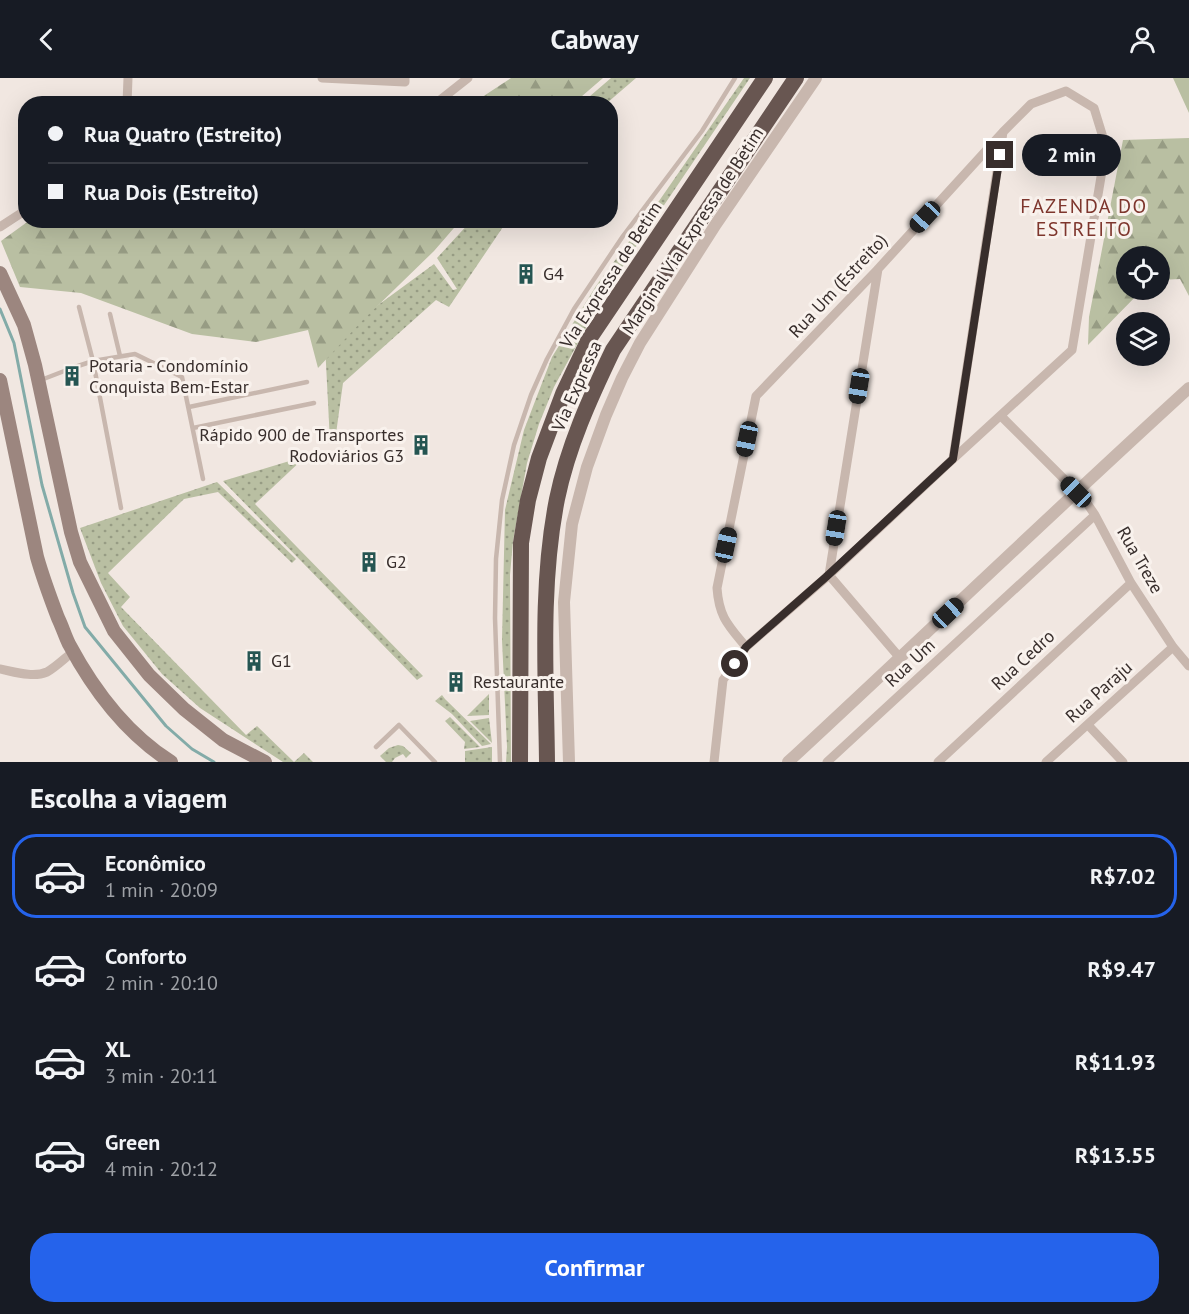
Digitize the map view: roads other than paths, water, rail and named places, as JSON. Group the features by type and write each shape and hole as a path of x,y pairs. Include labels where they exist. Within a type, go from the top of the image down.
{"highway":[{"name":"Via Expressa de Betim","path":"520,762 522,543 528,500 539,458 563,393 589,339 765,78"},
{"name":"Via Expressa","path":"548,762 547,593 551,541 568,456 589,399 613,350 796,78"}],"main road":[{"path":"0,273 24,325 71,532 80,562 114,631 148,675 184,709 223,740 265,762"},
{"path":"0,380 37,556 45,584 68,642 113,710 136,734 171,762"}],"street":[{"path":"127,96 128,78"},
{"path":"322,78 405,80"},
{"path":"445,96 468,78"},
{"name":"Marginal Via Expressa de Betim","path":"569,762 564,602 572,524 587,467 602,425 622,378 640,344 716,224 816,78"},
{"name":"Rua Um (Estreito)","path":"746,647 723,619 718,604 717,588 756,396 1031,104 1066,92 1094,108 1106,147 1072,350 1000,416"},
{"path":"953,459 1003,132"},
{"path":"0,227 18,215"},
{"path":"878,269 829,574 900,658"},
{"path":"788,762 1189,388"},
{"path":"714,762 723,680 746,647 829,574 1000,416"},
{"name":"Rua Treze","path":"1000,416 1084,499 1131,583 1173,647 1189,666"},
{"name":"Rua Um","path":"827,762 1095,515"},
{"name":"Rua Cedro","path":"938,762 1131,583"},
{"name":"Rua Paraju","path":"1046,762 1054,758 1173,647"},
{"path":"0,669 24,674 38,674 48,671 74,651"},
{"path":"1088,724 1123,762"}],"lane":[{"path":"500,762 495,618 496,559 502,500 517,435 547,358 574,309 623,236 702,131 735,78"},
{"path":"80,307 93,361 121,508"},
{"path":"110,314 120,356"},
{"path":"38,381 93,361 135,354 182,377 203,478"},
{"path":"189,406 307,382"},
{"path":"193,428 314,404"},
{"path":"376,747 399,725 435,762"}],"waterway":[{"path":"0,309 14,343 42,485 85,627 166,726 192,749 214,762"}],"place":[{"name":"G4","path":"526,274"},
{"name":"Potaria - Condomínio Conquista Bem-Estar","path":"72,376"},
{"name":"Rápido 900 de Transportes Rodoviários G3","path":"421,445"},
{"name":"G2","path":"369,562"},
{"name":"G1","path":"254,661"},
{"name":"Restaurante","path":"456,682"}],"district":[{"name":"FAZENDA DO ESTREITO","path":"1084,218"}]}
